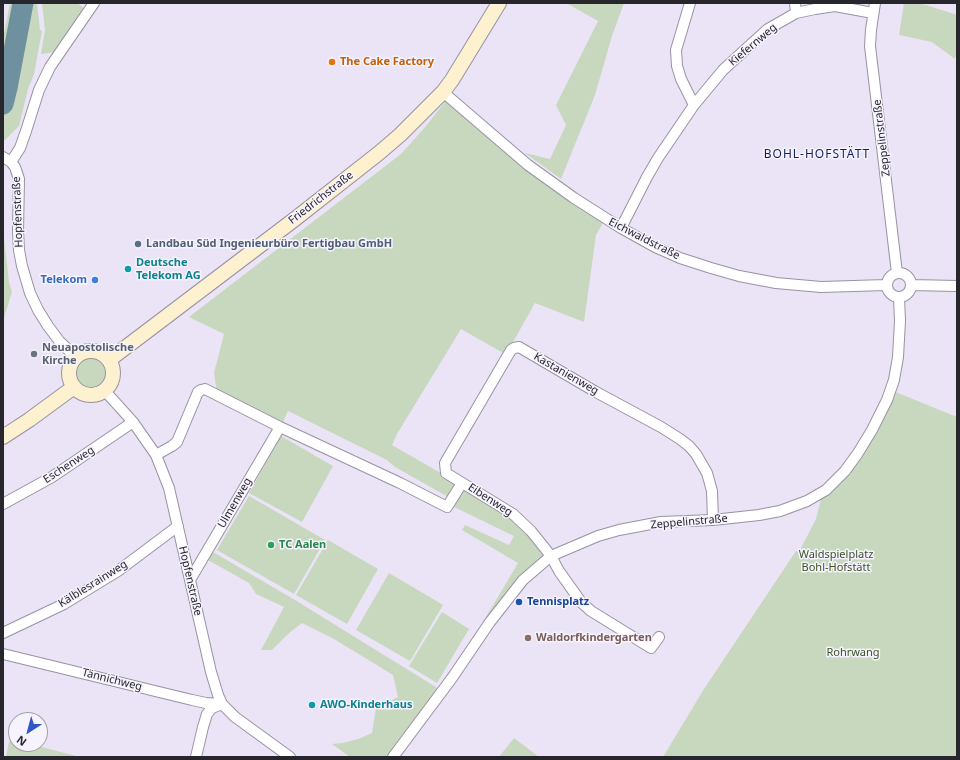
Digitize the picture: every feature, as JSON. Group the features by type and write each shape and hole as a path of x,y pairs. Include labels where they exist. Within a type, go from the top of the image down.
{"main road":[{"name":"Friedrichstraße","path":"109,360 295,219 380,153 400,135 443,92 452,80 498,3"},
{"path":"94,351 103,354 109,360 113,368 113,376 110,384 105,390 96,395 86,395 74,387 69,373 71,364 76,357 86,352 94,351"},
{"path":"3,437 74,387"}],"street":[{"name":"Hopfenstraße","path":"76,357 60,342 48,326 30,293 19,250 19,179 15,167 7,160 20,148 39,90 50,67 94,3"},
{"path":"690,3 676,50 677,66 681,79 694,105"},
{"name":"Kiefernweg","path":"621,228 658,158 694,105 724,70 768,29 796,8 815,9 836,6 853,9 874,8"},
{"name":"Zeppelinstraße","path":"874,8 870,46 897,273"},
{"name":"Eichwaldstraße","path":"443,92 528,165 574,198 621,228 655,247 680,258 752,279 776,283 821,287 886,285"},
{"path":"897,273 905,275 910,281 911,285 905,295 899,297 890,294 886,285 890,276 897,273"},
{"path":"911,285 957,286"},
{"name":"Zeppelinstraße","path":"393,757 452,678 490,622 523,580 551,556 598,536 619,530 661,522 759,516 807,501 826,490 846,472 872,430 887,400 894,380 898,357 900,321 899,297"},
{"name":"Kastanienweg","path":"462,483 446,473 445,462 511,350 519,347 596,392 661,427 689,446 696,454 707,473 712,491 713,520"},
{"name":"Eibenweg","path":"156,455 177,442 198,392 205,389 280,427 400,483 447,507 462,483 513,514 531,531 551,556 559,572 581,602 591,611 651,648 659,637"},
{"name":"Hopfenstraße","path":"105,390 133,422 156,455 169,488 211,672 222,704 235,717 290,757"},
{"name":"Eschenweg","path":"3,504 52,477 133,422"},
{"name":"Ulmenweg","path":"190,580 280,427"},
{"name":"Kälblesrainweg","path":"3,633 64,604 111,575 178,526"},
{"name":"Tännichweg","path":"3,654 192,700 222,704"},
{"path":"196,757 207,714 212,708 222,704"}],"green space":[{"path":"10,3 37,3 40,30 42,31 34,74 28,89 19,126 3,142 3,38"},
{"path":"42,3 77,3 85,9 57,52 41,54 45,30"},
{"path":"566,3 624,3 612,36 595,95 561,179 525,153 550,159 566,125 556,105 598,21"},
{"path":"904,3 926,5 957,15 957,50 955,59 932,42 899,35"},
{"path":"448,98 604,221 596,235 584,322 535,303 513,342 514,345 505,354 461,329 397,434 392,445 458,483 450,498 395,467 387,460 288,411 282,424 217,393 214,373 224,334 189,317 401,154"},
{"path":"3,229 9,282 12,292 3,321"},
{"path":"88,354 94,354 104,359 109,372 104,385 94,390 88,390 78,385 73,375 73,369 78,359"},
{"name":"Rohrwang","path":"893,391 957,417 957,757 663,757 704,689 796,551 799,552 816,519 821,499 842,480"},
{"path":"281,436 333,466 302,522 249,493"},
{"path":"464,487 506,514 519,525 546,555 485,623 483,622 518,563 462,530 465,525 509,545 514,536 452,506"},
{"name":"TC Aalen","path":"249,496 325,540 294,594 217,550"},
{"path":"328,540 378,569 347,624 296,595"},
{"path":"213,552 295,600 439,689 389,757 350,757 332,744 358,739 372,733 376,708 398,697 393,675 334,639 302,623 272,650 261,650 284,607 256,594 249,583 208,560"},
{"path":"389,573 443,605 410,661 356,630"},
{"path":"442,612 469,629 437,683 409,666"},
{"path":"514,738 539,757 499,757"},
{"path":"8,747 8,752 48,752 48,749 80,757 6,757"}],"waterway":[{"path":"3,104 23,3"}],"place":[{"name":"The Cake Factory","path":"332,62"},
{"name":"Landbau Süd Ingenieurbüro Fertigbau GmbH","path":"138,244"},
{"name":"Deutsche Telekom AG","path":"128,269"},
{"name":"Telekom","path":"95,280"},
{"name":"Neuapostolische Kirche","path":"34,354"},
{"name":"TC Aalen","path":"271,545"},
{"name":"Tennisplatz","path":"519,602"},
{"name":"Waldorfkindergarten","path":"528,638"},
{"name":"AWO-Kinderhaus","path":"312,705"}],"district":[{"name":"BOHL-HOFSTÄTT","path":"817,155"}],"park label":[{"name":"Waldspielplatz Bohl-Hofstätt","path":"836,561"}]}
